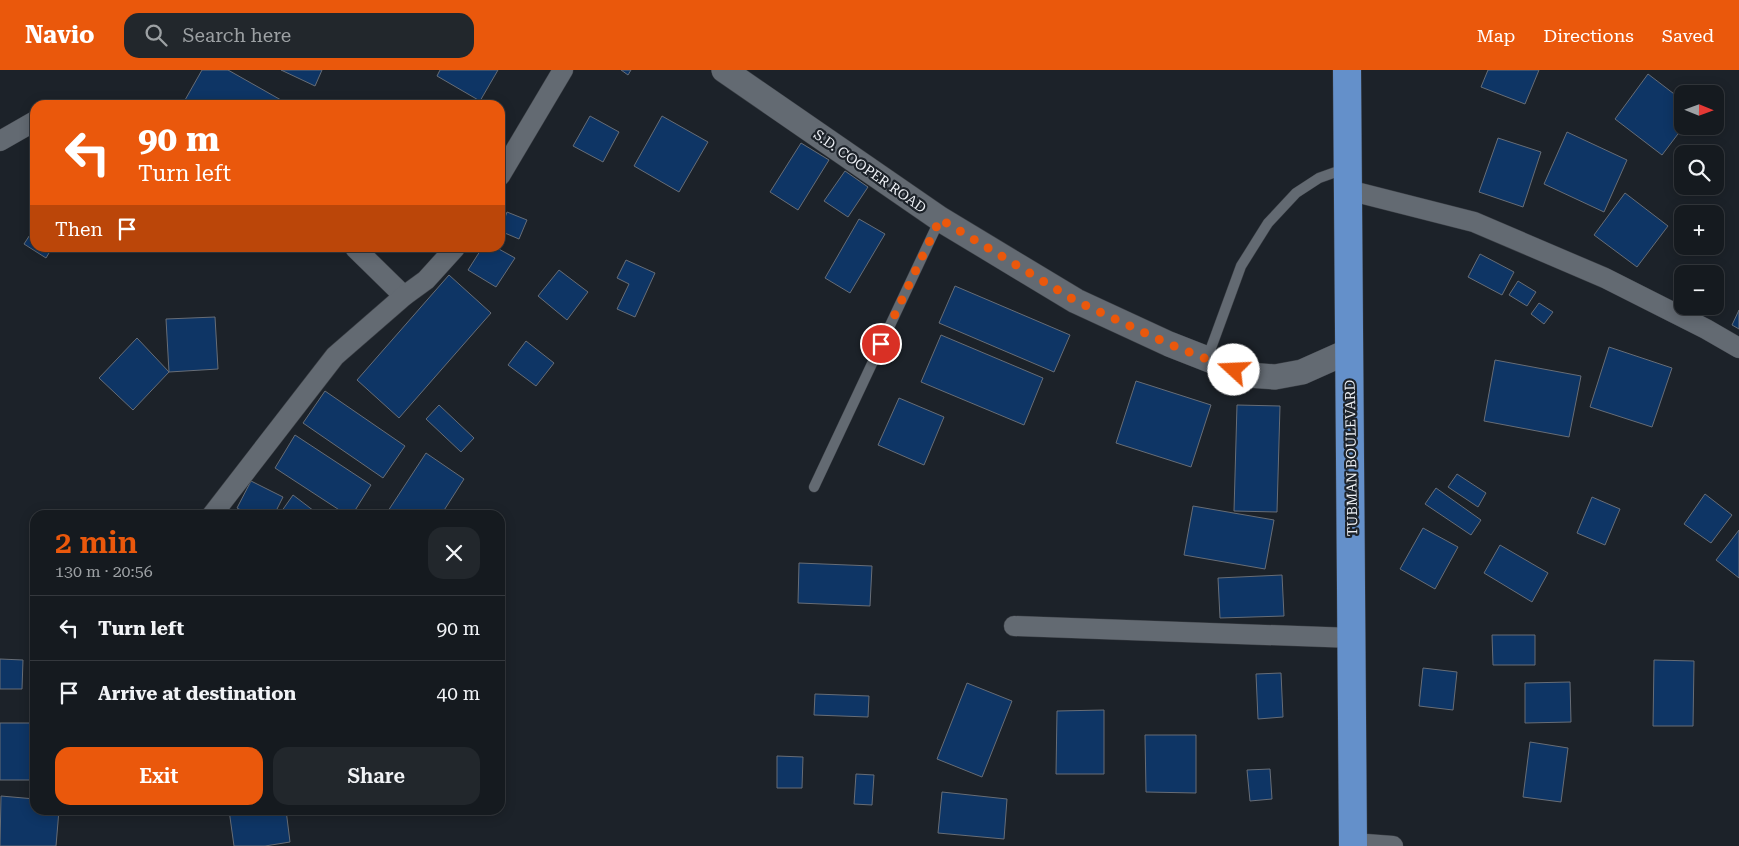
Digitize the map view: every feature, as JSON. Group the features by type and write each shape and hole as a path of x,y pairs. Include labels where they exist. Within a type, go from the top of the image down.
{"highway":[{"name":"TUBMAN BOULEVARD","path":"1347,70 1353,638 1353,844"}],"street":[{"path":"505,168 563,70"},
{"name":"S.D. COOPER ROAD","path":"724,70 940,219 1076,301 1206,360 1248,375 1275,377 1302,372 1350,351"},
{"path":"0,141 30,124"},
{"path":"1348,178 1474,222 1605,278 1706,329 1739,348"},
{"path":"358,252 404,296"},
{"path":"216,510 335,356 404,296 426,280 451,252"},
{"path":"1014,626 1353,638"},
{"path":"1353,844 1393,846"}],"lane":[{"path":"1206,360 1241,266 1268,223 1296,193 1319,178 1348,178"},
{"path":"814,487 940,219"}],"building":[{"path":"202,70 228,70 281,100 185,100"},
{"path":"281,70 322,70 315,86"},
{"path":"440,70 498,70 481,100 437,76"},
{"path":"621,70 631,70 628,75"},
{"path":"1488,70 1539,70 1525,104 1481,87"},
{"path":"1648,74 1674,94 1674,135 1677,135 1662,155 1615,119"},
{"path":"590,116 619,132 603,162 573,146"},
{"path":"662,116 708,142 679,192 634,166"},
{"path":"1567,132 1627,160 1604,212 1544,184"},
{"path":"1498,138 1541,152 1523,207 1479,192"},
{"path":"801,143 829,160 798,210 770,192"},
{"path":"845,171 868,187 848,217 824,201"},
{"path":"1625,193 1668,226 1637,267 1594,235"},
{"path":"507,212 527,220 519,239 505,233"},
{"path":"859,219 885,234 850,293 825,278"},
{"path":"30,235 30,248 24,244"},
{"path":"37,252 50,252 46,258"},
{"path":"479,252 504,252 515,258 496,287 468,270"},
{"path":"1480,254 1514,272 1502,295 1468,277"},
{"path":"626,260 655,273 635,317 617,309 629,284 617,278"},
{"path":"559,270 588,292 567,320 538,296"},
{"path":"449,275 491,313 399,418 357,380"},
{"path":"1518,281 1536,292 1527,306 1509,295"},
{"path":"955,286 1070,335 1054,372 939,323"},
{"path":"1539,303 1553,312 1544,324 1531,314"},
{"path":"1739,310 1739,329 1732,325"},
{"path":"215,317 218,369 169,372 166,319"},
{"path":"941,335 1043,378 1024,425 921,382"},
{"path":"137,338 169,372 133,410 99,378"},
{"path":"526,341 554,363 536,386 508,365"},
{"path":"1609,347 1672,368 1652,427 1590,407"},
{"path":"1495,360 1581,376 1569,437 1484,421"},
{"path":"1136,381 1211,405 1191,467 1116,443"},
{"path":"325,391 405,446 383,478 303,423"},
{"path":"899,398 944,417 924,465 878,445"},
{"path":"439,405 474,438 461,452 426,419"},
{"path":"1237,405 1280,406 1277,512 1234,511"},
{"path":"295,435 371,485 355,510 339,510 275,468"},
{"path":"426,453 464,479 444,510 389,510"},
{"path":"1457,474 1486,493 1478,507 1448,487"},
{"path":"251,481 283,497 276,510 241,510 237,508"},
{"path":"1436,488 1481,520 1471,535 1425,504"},
{"path":"1705,494 1732,515 1711,543 1684,524"},
{"path":"293,495 313,510 282,510"},
{"path":"1592,497 1620,509 1605,545 1577,533"},
{"path":"1193,506 1274,520 1265,569 1184,555"},
{"path":"1423,528 1458,547 1435,589 1400,569"},
{"path":"1739,530 1739,578 1716,560"},
{"path":"1500,545 1548,573 1532,602 1484,573"},
{"path":"799,563 872,566 870,606 798,603"},
{"path":"1282,575 1284,616 1220,618 1218,578"},
{"path":"1492,635 1535,635 1535,665 1493,665"},
{"path":"0,659 23,660 22,689 0,689"},
{"path":"1654,660 1694,661 1693,726 1653,726"},
{"path":"1423,668 1457,672 1453,710 1419,706"},
{"path":"1281,673 1283,717 1258,719 1256,674"},
{"path":"1570,682 1571,722 1525,723 1525,683"},
{"path":"967,683 1012,701 982,777 937,759"},
{"path":"815,694 869,696 868,717 814,715"},
{"path":"1104,710 1104,774 1056,774 1057,711"},
{"path":"0,723 30,723 30,780 0,780"},
{"path":"1145,735 1196,735 1196,793 1146,792"},
{"path":"1530,742 1568,748 1561,802 1523,797"},
{"path":"777,756 803,757 802,788 777,788"},
{"path":"1270,769 1272,799 1250,801 1247,770"},
{"path":"856,774 874,775 872,805 854,804"},
{"path":"942,792 1007,799 1004,839 938,833"},
{"path":"1,796 30,799 30,815 59,815 56,846 0,846"},
{"path":"230,815 287,815 290,842 265,846 234,846"}],"route":[{"path":"881,344 940,219 1076,301 1169,344 1234,370"}]}
